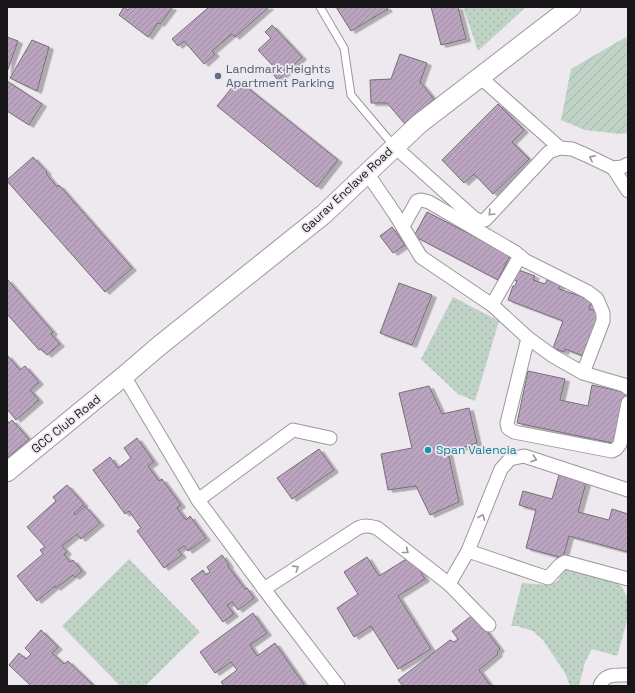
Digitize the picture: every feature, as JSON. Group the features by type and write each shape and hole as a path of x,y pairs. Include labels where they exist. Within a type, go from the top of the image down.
{"street":[{"name":"Gaurav Enclave Road","path":"124,376 159,346 324,214 394,146 419,124 571,7"},
{"path":"480,78 560,148"},
{"path":"394,146 474,218 480,221 485,220 549,152 560,148 572,149 613,168 622,167 628,164"},
{"path":"613,168 628,191"},
{"path":"367,173 422,256 492,304 528,338 553,356 583,373 624,385 628,388"},
{"path":"402,226 416,201 422,200 429,202 526,261 588,292 597,299 601,305 603,321 583,373"},
{"path":"492,304 520,256"},
{"path":"528,338 507,423 508,428 514,432 612,451 620,444 628,403"},
{"path":"124,376 198,500 338,686"},
{"name":"GCC Club Road","path":"7,472 124,376"},
{"path":"198,500 293,430 330,438"},
{"path":"449,584 468,551 501,469 510,460 524,456 628,490"},
{"path":"264,589 358,528 370,526 377,528 449,584 489,625"},
{"path":"468,551 548,578 560,565 565,562 628,579"},
{"path":"600,686 601,682 611,675 628,675"}],"lane":[{"path":"320,7 344,48 351,95 394,146"}],"green space":[{"path":"463,7 526,7 478,51"},
{"path":"626,37 628,40 628,133 620,134 585,130 561,120 571,69"},
{"path":"453,297 499,321 475,401 458,394 421,359"},
{"path":"129,559 200,632 145,686 120,686 62,626"},
{"path":"563,568 607,576 622,587 628,599 628,618 617,656 592,649 585,662 579,686 570,686 565,673 543,640 533,631 517,626 511,626 522,583 549,585 558,581"}],"building":[{"path":"124,7 128,10 131,7 172,8 160,24 158,23 148,37 119,15"},
{"path":"209,7 269,7 235,37 232,34 212,51 215,54 204,64 184,41 178,46 172,39"},
{"path":"336,7 386,7 388,9 351,31"},
{"path":"431,7 458,7 466,39 441,45"},
{"path":"272,25 302,57 278,80 272,73 276,69 258,50 271,38 265,32"},
{"path":"7,37 18,41 7,72"},
{"path":"32,40 49,47 37,91 10,78"},
{"path":"400,54 427,63 420,82 434,99 405,124 387,103 371,103 370,80 391,79"},
{"path":"238,80 338,160 317,187 217,106"},
{"path":"7,81 42,104 29,125 7,111"},
{"path":"498,104 524,130 512,142 529,159 493,194 474,174 464,183 442,160"},
{"path":"33,157 47,172 46,173 57,187 59,185 132,268 105,292 7,181"},
{"path":"427,212 510,255 498,280 414,236"},
{"path":"392,227 405,245 393,253 380,236"},
{"path":"516,269 535,276 533,280 545,284 547,280 560,285 559,289 592,300 589,309 600,313 583,356 565,349 564,352 553,348 563,321 508,300 513,286 515,286 517,281 512,279"},
{"path":"7,279 53,332 51,334 60,344 47,355 41,349 39,350 7,314"},
{"path":"399,283 432,295 412,345 380,333"},
{"path":"7,355 20,370 25,366 39,382 30,390 39,400 16,420 7,409"},
{"path":"528,371 565,379 560,400 588,406 592,385 628,393 617,444 517,423"},
{"name":"Span Valencia","path":"429,386 442,414 469,408 477,443 448,452 459,502 430,515 416,486 388,490 381,454 412,448 399,393"},
{"path":"7,420 9,423 12,420 29,439 7,458"},
{"path":"137,438 154,462 148,466 159,481 162,479 181,505 177,508 186,520 190,516 206,538 188,551 184,546 178,550 182,555 164,568 137,531 141,528 129,511 125,514 93,470 110,457 118,468 131,458 124,448"},
{"path":"319,449 334,470 292,499 277,478"},
{"path":"559,475 586,483 578,512 609,520 612,509 628,514 628,552 569,536 563,558 526,548 536,510 519,505 523,491 552,499"},
{"path":"67,485 84,504 74,513 75,515 85,506 100,523 81,539 77,534 62,546 67,552 64,554 70,562 73,560 82,571 75,577 73,575 56,588 55,586 37,601 17,576 43,554 40,550 45,547 27,527 56,501 53,497"},
{"path":"222,555 245,589 247,588 254,598 238,610 232,602 227,605 234,614 223,622 191,579 203,570 206,575 210,572 207,567"},
{"path":"411,556 425,579 398,596 431,649 398,669 371,626 354,637 337,608 358,594 344,572 367,557 379,576"},
{"path":"253,613 267,633 250,645 257,656 275,643 305,686 224,686 221,682 237,670 231,662 215,673 200,652"},
{"path":"474,614 500,649 497,652 498,654 479,670 491,686 403,686 398,680 450,640 454,642 458,639 452,631"},
{"path":"41,630 58,647 52,653 64,664 68,661 94,686 31,686 9,665 19,653 26,659 31,654 25,648"}],"place":[{"name":"Landmark Heights Apartment Parking","path":"218,76"},
{"name":"Span Valencia","path":"428,450"}]}
